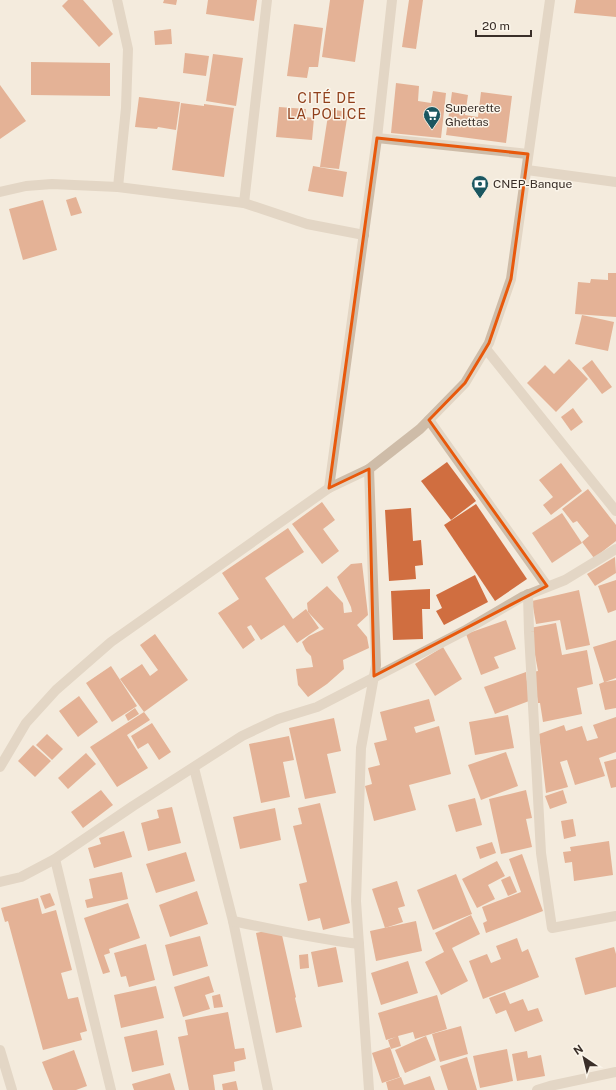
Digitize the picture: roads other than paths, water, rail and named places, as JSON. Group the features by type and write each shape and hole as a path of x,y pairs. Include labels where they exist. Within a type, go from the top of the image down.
{"street":[{"path":"117,0 128,49 126,108 118,187"},
{"path":"244,203 267,0"},
{"path":"329,488 378,138 392,0"},
{"path":"0,767 26,723 51,695 111,642 329,488 369,469 420,429 465,383 489,343 511,279 550,0"},
{"path":"378,138 528,154"},
{"path":"527,170 616,182"},
{"path":"0,192 26,186 52,184 118,187 244,203 307,224 364,235"},
{"path":"486,349 616,511"},
{"path":"430,420 547,586"},
{"path":"369,469 376,665 361,748 356,900 369,1090"},
{"path":"0,882 21,877 56,858 133,806 242,736 278,719 317,707 374,676 464,631 528,594 565,580 616,549"},
{"path":"528,594 541,853 552,928 616,916"},
{"path":"194,768 233,921 268,1090"},
{"path":"56,858 111,1090"},
{"path":"233,921 334,941 359,944"},
{"path":"0,1050 12,1090"},
{"path":"537,1090 616,1072"}],"place":[{"name":"Superette Ghettas","path":"432,130"},
{"name":"CNEP-Banque","path":"480,199"}],"district":[{"name":"CITÉ DE LA POLICE","path":"327,106"}]}
